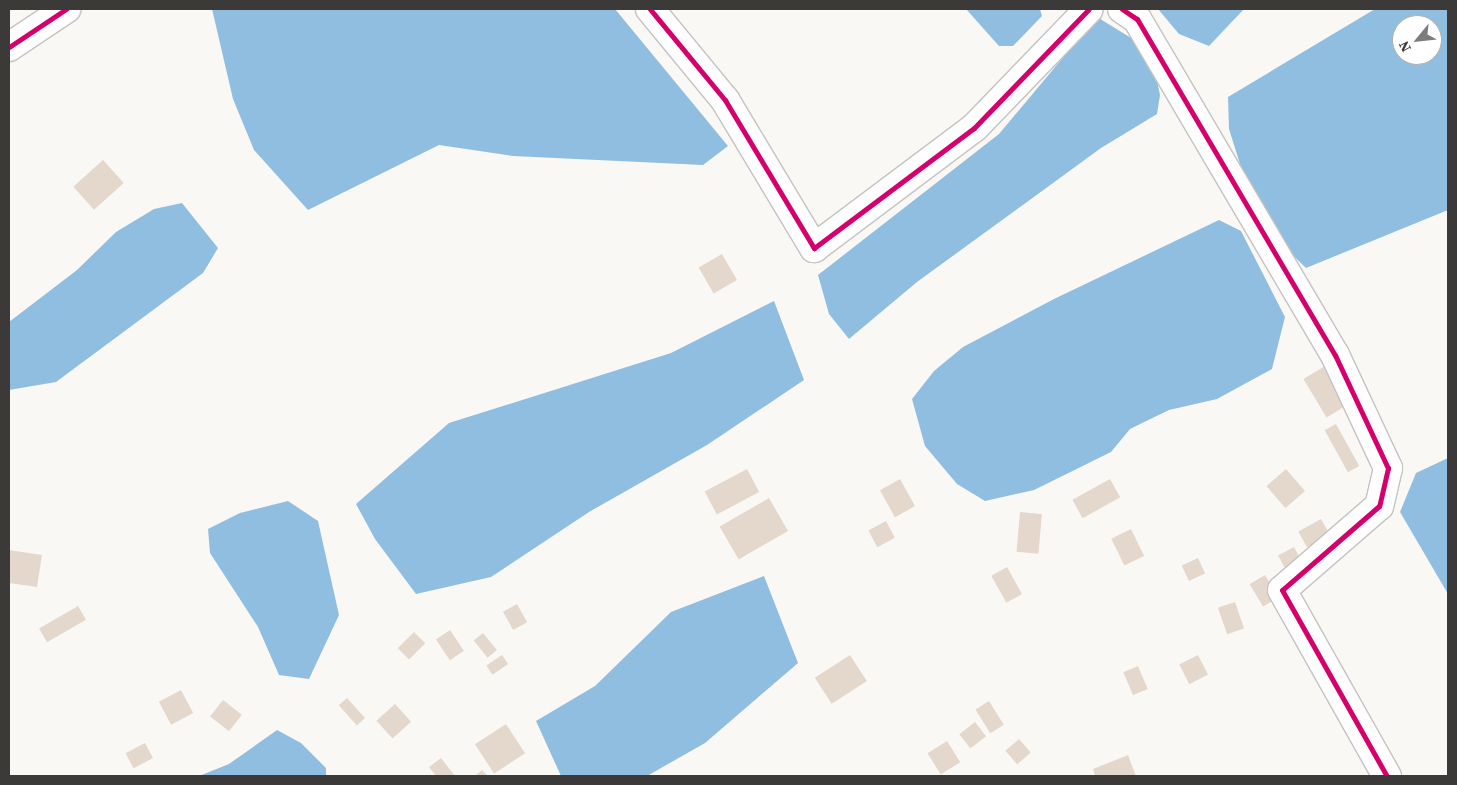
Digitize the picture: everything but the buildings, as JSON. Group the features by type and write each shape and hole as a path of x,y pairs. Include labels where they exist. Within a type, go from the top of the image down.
{"street":[{"path":"9,47 66,9"},
{"path":"650,9 725,100 814,248 974,128 1089,9"},
{"path":"1122,9 1138,18 1335,355 1388,468 1379,506 1282,590 1387,776"}],"water":[{"path":"212,9 615,9 728,146 703,165 513,156 439,145 308,210 254,150 233,99"},
{"path":"966,9 1040,9 1042,16 1013,46 999,46"},
{"path":"1158,9 1244,9 1209,46 1179,34"},
{"path":"1375,9 1448,9 1448,210 1306,268 1266,229 1250,196 1229,129 1228,97"},
{"path":"1097,17 1136,41 1155,71 1160,95 1157,114 1101,148 917,282 849,339 829,314 818,275 999,134"},
{"path":"182,203 218,248 203,273 56,382 9,390 9,322 77,270 116,232 154,209"},
{"path":"1219,220 1241,231 1285,317 1272,369 1217,399 1169,410 1130,429 1111,452 1034,490 985,501 957,484 925,446 912,399 934,371 963,347 1054,299"},
{"path":"774,301 804,380 707,445 589,512 491,577 416,594 375,539 356,504 449,423 671,353"},
{"path":"1448,458 1448,594 1400,512 1416,473"},
{"path":"288,501 318,521 339,615 309,679 279,675 258,627 210,553 208,529 240,513"},
{"path":"764,576 798,663 705,743 647,776 561,776 536,721 595,686 671,612"},
{"path":"277,730 301,743 326,768 326,776 199,776 229,764"}],"cycle path":[{"path":"9,47 66,9"},
{"path":"650,9 725,100 814,248 974,128 1089,9"},
{"path":"1122,9 1137,19 1335,355 1388,468 1379,506 1282,590 1387,776"}]}
